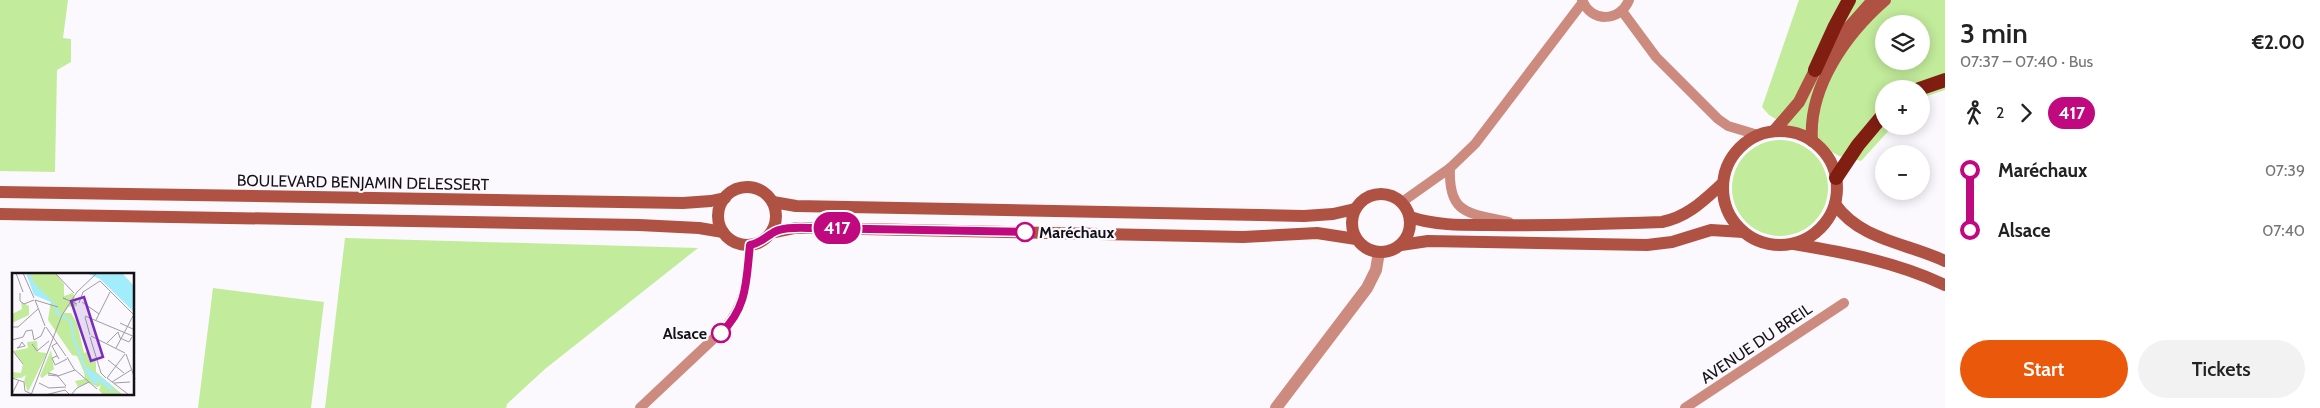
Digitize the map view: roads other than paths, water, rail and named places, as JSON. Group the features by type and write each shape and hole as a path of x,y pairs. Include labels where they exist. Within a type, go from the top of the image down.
{"highway":[{"path":"1815,70 1849,0"},
{"path":"1930,85 1945,80"},
{"path":"1836,178 1858,145 1875,125"}],"main road":[{"path":"1774,131 1799,102 1815,70 1841,36 1873,0"},
{"path":"1812,141 1812,112 1822,86 1848,41 1885,0"},
{"path":"1793,244 1810,237 1824,225 1835,204 1836,178 1828,157 1812,141 1794,132 1774,131 1758,135 1744,143 1734,154 1727,168 1723,183 1724,201 1731,218 1743,232 1766,244 1793,244 1880,260 1917,272 1945,285"},
{"path":"1410,217 1445,224 1525,226 1662,222 1674,220 1692,211 1723,183"},
{"path":"751,187 766,194 773,202 776,218 771,233 766,239 750,245 734,242 723,232 718,214 725,198 735,190 751,187"},
{"name":"BOULEVARD BENJAMIN DELESSERT","path":"0,192 683,203 725,198"},
{"path":"1401,245 1409,232 1410,217 1402,202 1386,194 1377,194 1360,202 1352,219 1352,229 1356,239 1366,248 1379,252 1394,249 1401,245 1428,241 1653,245 1672,242 1711,230 1743,232"},
{"path":"773,202 796,206 1295,215 1333,214 1355,210"},
{"path":"1835,204 1849,221 1867,232 1945,261"},
{"path":"0,214 639,225 699,228 723,232"},
{"path":"771,233 796,228 1242,237 1318,233 1356,239"}],"street":[{"path":"1402,202 1450,168 1475,144 1583,1 1591,12 1599,16 1611,17 1622,11 1629,0"},
{"path":"1622,11 1656,57 1724,124 1758,135"},
{"path":"1450,168 1450,191 1459,206 1472,213 1525,226"},
{"path":"640,408 726,327 738,312 746,285 750,245"},
{"path":"1276,408 1367,288 1376,270 1379,252"},
{"name":"AVENUE DU BREIL","path":"1685,408 1844,303"}],"place":[{"name":"Maréchaux","path":"1025,232"},
{"name":"Alsace","path":"721,333"}]}
